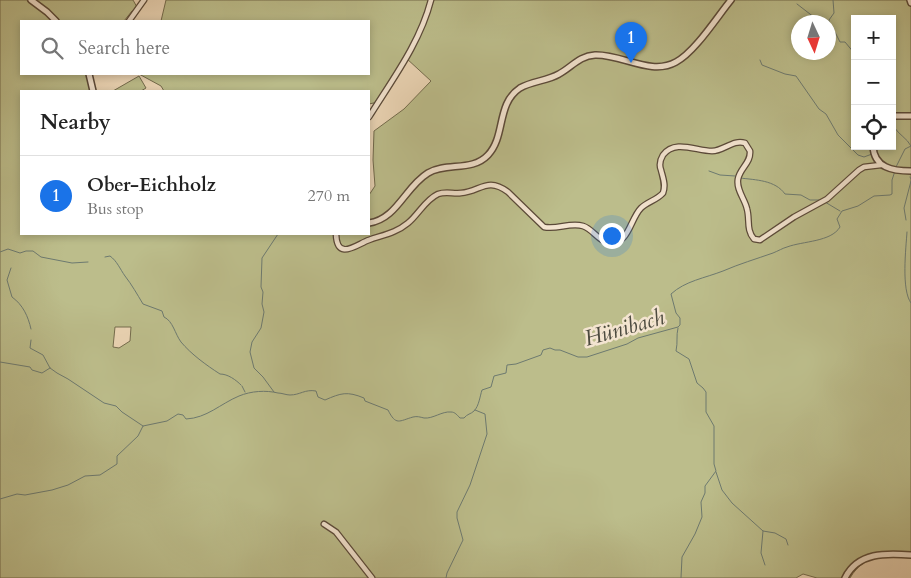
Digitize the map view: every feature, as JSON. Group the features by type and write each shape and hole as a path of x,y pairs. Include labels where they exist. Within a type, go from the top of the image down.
{"street":[{"path":"31,0 55,20"},
{"path":"130,20 144,0"},
{"path":"370,115 417,38 426,20 431,0"},
{"path":"370,223 380,220 389,214 423,177 430,172 471,165 486,157 496,143 506,104 514,93 523,86 556,75 587,56 607,56 654,66 673,64 689,52 731,0"},
{"path":"89,75 93,90"},
{"path":"896,116 911,116"},
{"path":"336,235 337,242 340,246 345,249 354,248 365,242 392,233 405,225 432,198 439,194 447,192 463,193 490,185 501,188 509,193 544,227 580,226 590,230 603,241 612,243 626,235 633,219 642,208 663,193 665,186 660,163 663,155 668,150 681,146 715,151 740,142 748,147 750,156 739,174 738,185 748,211 749,232 754,239 760,240 827,198 864,167 881,165 910,171"},
{"path":"874,150 875,157 881,165"},
{"path":"324,524 336,532 372,578"},
{"path":"845,578 855,564 867,558 887,554 911,555"}],"green space":[{"path":"0,0 133,0 138,9 135,12 132,11 125,20 20,20 20,75 89,75 93,90 20,90 20,235 370,235 370,194 375,186 373,160 374,131 404,109 431,81 406,58 378,102 370,104 370,90 163,90 161,86 141,75 370,75 370,20 161,20 166,0 911,0 911,558 884,557 869,560 862,564 850,578 817,578 803,574 796,578 0,578","holes":["115,327 131,327 130,341 119,348 113,347"]},
{"path":"139,76 146,88 143,90 115,90"}],"waterway":[{"path":"833,0 834,13 829,20 829,29 835,32 840,42 845,42 851,49"},
{"path":"797,4 811,15"},
{"path":"760,60 762,65 796,76 819,109 826,114 838,135 858,155 864,157 872,154"},
{"path":"896,130 911,146"},
{"name":"Hünibach","path":"896,167 905,149 911,146"},
{"path":"709,171 720,175 735,176"},
{"name":"Hünibach","path":"0,499 17,494 25,495 52,490 68,485 85,476 100,475 117,464 117,456 138,436 143,426 167,421 178,414 183,415 186,419 194,418 232,399 253,392 290,395 316,391 318,397 325,400 340,394 353,394 388,410 393,418 398,421 414,417 427,418 448,412 464,418 476,409 482,390 491,387 494,376 506,373 507,365 516,364 541,355 543,350 550,348 578,357 587,357 627,344 638,338 678,327 680,325 680,318 676,313 671,294 682,286 785,247 830,236 840,227 837,219 842,211 858,206 874,196 892,194 892,180 895,171"},
{"path":"740,178 771,183 785,194 801,195 810,200 819,200"},
{"path":"906,220 904,208 911,181"},
{"path":"825,202 840,211"},
{"path":"907,232 905,279 911,303"},
{"path":"274,392 254,368 250,352 252,342 261,328 264,312 261,287 262,258 277,235"},
{"path":"0,252 8,249 20,253 33,251 41,257 72,263 88,262"},
{"path":"105,257 110,256 115,260 143,304 162,311 164,317 172,325 181,342 189,351 215,371 232,378 241,385"},
{"path":"11,268 7,280 12,297 24,311 31,329"},
{"path":"678,328 676,351 689,359 697,383 706,392 706,412 714,426 714,464 716,471 705,486 705,493 701,502 702,517 682,557 681,578"},
{"path":"31,340 30,348 43,355 50,368 104,403 116,406 143,426"},
{"path":"0,362 30,367 32,370 42,373 50,368"},
{"path":"242,386 245,392"},
{"path":"446,578 463,540 457,512 470,485 487,434 485,414 475,410"},
{"path":"716,472 722,490 732,503 763,531 775,533 786,539 788,545"},
{"path":"763,531 761,553 765,565"}],"place":[{"name":"Ober-Eichholz","path":"631,63"}]}
